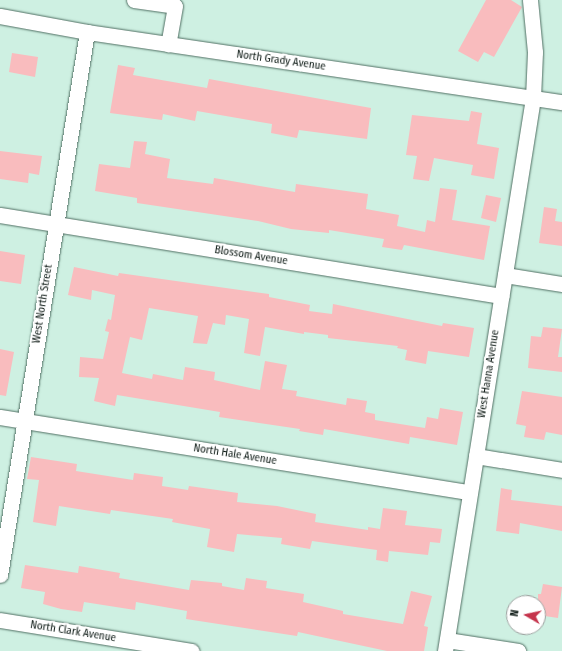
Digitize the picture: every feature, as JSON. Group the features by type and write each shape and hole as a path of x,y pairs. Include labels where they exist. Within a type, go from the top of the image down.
{"street":[{"path":"134,0 175,3 168,44"},
{"name":"West Hanna Avenue","path":"446,646 533,98 534,52 530,0"},
{"name":"North Grady Avenue","path":"0,16 87,32 562,102"},
{"name":"West North Street","path":"0,574 87,32"},
{"name":"Blossom Avenue","path":"0,215 502,296"},
{"path":"505,275 562,284"},
{"name":"North Hale Avenue","path":"0,417 470,492"},
{"path":"476,456 562,470"},
{"name":"North Clark Avenue","path":"0,620 192,651"},
{"path":"446,646 518,651"}],"building":[{"path":"486,0 511,0 522,7 494,57 484,52 478,62 458,51"},
{"path":"12,53 38,57 35,77 9,72"},
{"path":"118,65 135,68 133,75 207,88 209,79 371,108 367,139 299,130 297,138 271,133 272,124 197,111 195,121 163,114 162,120 110,113"},
{"path":"471,111 482,113 477,144 499,148 494,179 471,175 473,165 434,158 429,181 413,179 417,156 406,155 412,115 469,121"},
{"path":"134,141 147,142 145,154 170,159 167,178 213,184 214,178 295,192 296,184 368,194 366,209 399,215 397,226 425,232 427,220 435,222 440,188 457,190 452,220 490,226 484,260 404,245 402,250 382,247 384,239 329,230 329,233 291,229 258,221 137,203 137,198 95,191 99,164 130,168"},
{"path":"0,151 42,156 39,175 29,173 28,183 0,179"},
{"path":"486,195 501,198 496,222 481,218"},
{"path":"544,207 557,209 555,221 562,222 562,246 539,243"},
{"path":"0,251 25,255 21,284 0,281"},
{"path":"74,267 118,276 119,273 269,294 269,297 310,305 309,311 332,314 333,304 442,326 443,323 474,328 469,357 428,351 426,364 405,360 407,350 397,348 398,346 328,338 328,335 304,332 304,334 265,327 260,356 244,353 249,319 226,315 225,325 213,323 207,344 193,343 198,316 149,308 142,340 130,337 122,373 152,379 153,374 183,380 185,367 215,372 214,380 260,390 265,361 287,365 282,389 297,391 296,396 346,405 347,398 367,401 365,412 375,414 375,420 425,428 427,417 438,419 440,408 463,412 457,445 410,437 409,444 324,429 323,435 299,431 300,429 219,417 220,412 117,395 115,406 94,401 99,378 79,377 80,357 103,359 109,332 105,331 108,319 111,320 115,295 92,290 91,300 68,295"},
{"path":"543,327 562,329 558,357 562,357 562,372 528,368 531,336 541,337"},
{"path":"0,349 14,352 6,396 0,395"},
{"path":"522,391 562,397 562,435 546,432 544,440 524,437 526,426 516,424"},
{"path":"31,457 77,464 76,471 133,480 134,473 163,477 162,486 188,490 189,486 238,493 237,502 277,506 316,514 315,522 368,530 368,527 380,529 383,508 407,511 405,525 442,529 440,543 430,542 428,555 389,551 388,562 376,560 377,550 312,541 310,549 281,544 282,538 237,534 234,552 207,547 210,529 172,522 173,519 111,510 110,514 59,506 56,526 33,522 39,480 27,479"},
{"path":"501,488 512,490 511,500 562,506 562,531 520,523 519,534 496,531"},
{"path":"25,565 78,573 79,566 120,573 119,578 189,590 191,580 222,583 222,586 244,590 246,578 267,581 266,588 304,594 303,602 343,611 343,614 403,624 411,591 432,596 424,626 428,627 424,651 387,651 298,632 297,636 186,619 187,611 136,602 135,610 84,602 82,612 61,609 43,604 45,592 21,588"},
{"path":"543,584 562,587 558,618 546,616 546,595 538,595 541,594"}]}
